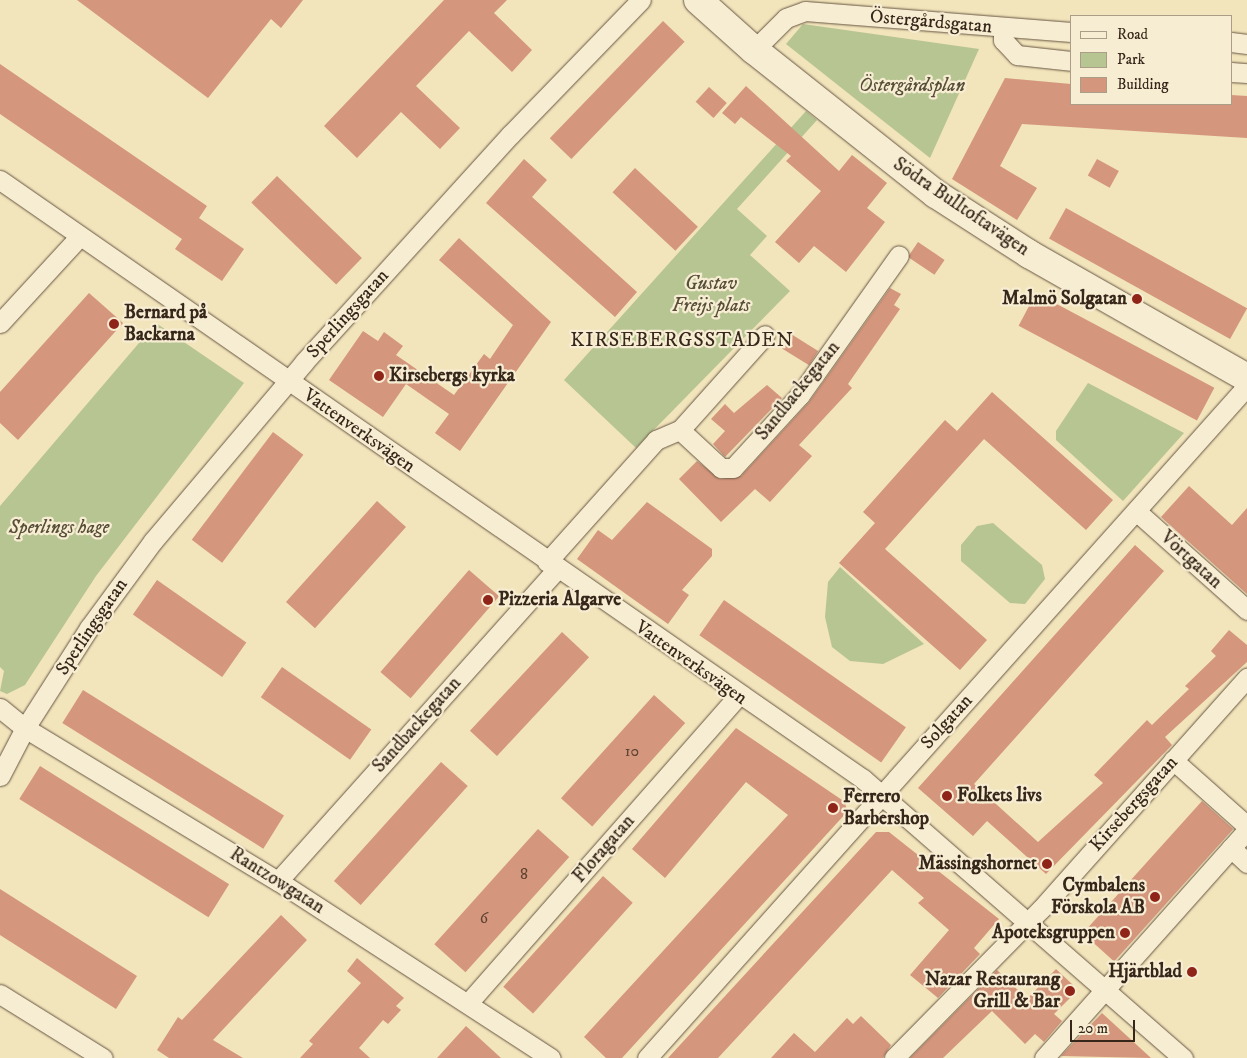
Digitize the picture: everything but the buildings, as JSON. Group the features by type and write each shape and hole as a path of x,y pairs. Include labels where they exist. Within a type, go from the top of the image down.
{"street":[{"name":"Sperlingsgatan","path":"0,776 25,728 152,541 286,382 510,136 640,0"},
{"name":"Södra Bulltoftavägen","path":"698,0 754,50 936,194 1033,248 1247,378"},
{"name":"Östergårdsgatan","path":"754,50 786,18 805,11 1070,32"},
{"name":"Östergårdsgatan","path":"1003,28 1003,40 1017,55 1070,62"},
{"path":"1232,42 1247,44"},
{"path":"1232,72 1247,73"},
{"name":"Vattenverksvägen","path":"0,180 286,382 883,796 1027,921 1111,983 1183,1058"},
{"path":"0,323 80,236"},
{"name":"Sandbackegatan","path":"680,430 721,468 733,468 800,395 899,255"},
{"name":"Sandbackegatan","path":"278,881 552,566 656,440 680,430 765,335"},
{"name":"Solgatan","path":"647,1058 883,796 1247,386"},
{"name":"Vörtgatan","path":"1136,510 1247,610"},
{"name":"Kirsebergsgatan","path":"894,1058 1027,921 1247,678"},
{"name":"Floragatan","path":"470,1002 738,696"},
{"name":"Rantzowgatan","path":"0,708 25,728 278,881 470,1002 551,1058"},
{"path":"1173,760 1247,826"},
{"path":"1044,1058 1247,830"},
{"path":"1231,848 1247,863"},
{"path":"0,994 103,1058"}],"green space":[{"name":"Östergårdsplan","path":"803,24 979,49 930,158 786,44"},
{"name":"Gustav Freijs plats","path":"806,111 817,120 737,209 767,236 750,255 790,291 636,448 564,380"},
{"name":"Sperlings hage","path":"156,323 244,383 96,576 25,685 7,694 0,691 4,671 0,667 0,506"},
{"path":"1088,383 1184,433 1123,501 1056,440 1056,431"},
{"path":"993,523 1042,565 1045,579 1025,604 1010,603 961,561 961,545 977,526"},
{"path":"840,567 924,644 883,664 850,661 832,647 825,617 828,582"}],"place":[{"name":"Malmö Solgatan","path":"1137,299"},
{"name":"Bernard på Backarna","path":"114,324"},
{"name":"Kirsebergs kyrka","path":"379,376"},
{"name":"Pizzeria Algarve","path":"488,600"},
{"name":"Folkets livs","path":"947,796"},
{"name":"Ferrero Barbershop","path":"833,808"},
{"name":"Mässingshornet","path":"1047,864"},
{"name":"Cymbalens Förskola AB","path":"1155,897"},
{"name":"Apoteksgruppen","path":"1125,933"},
{"name":"Hjärtblad","path":"1192,972"},
{"name":"Nazar Restaurang Grill & Bar","path":"1070,991"}],"district":[{"name":"KIRSEBERGSSTADEN","path":"682,340"}]}
